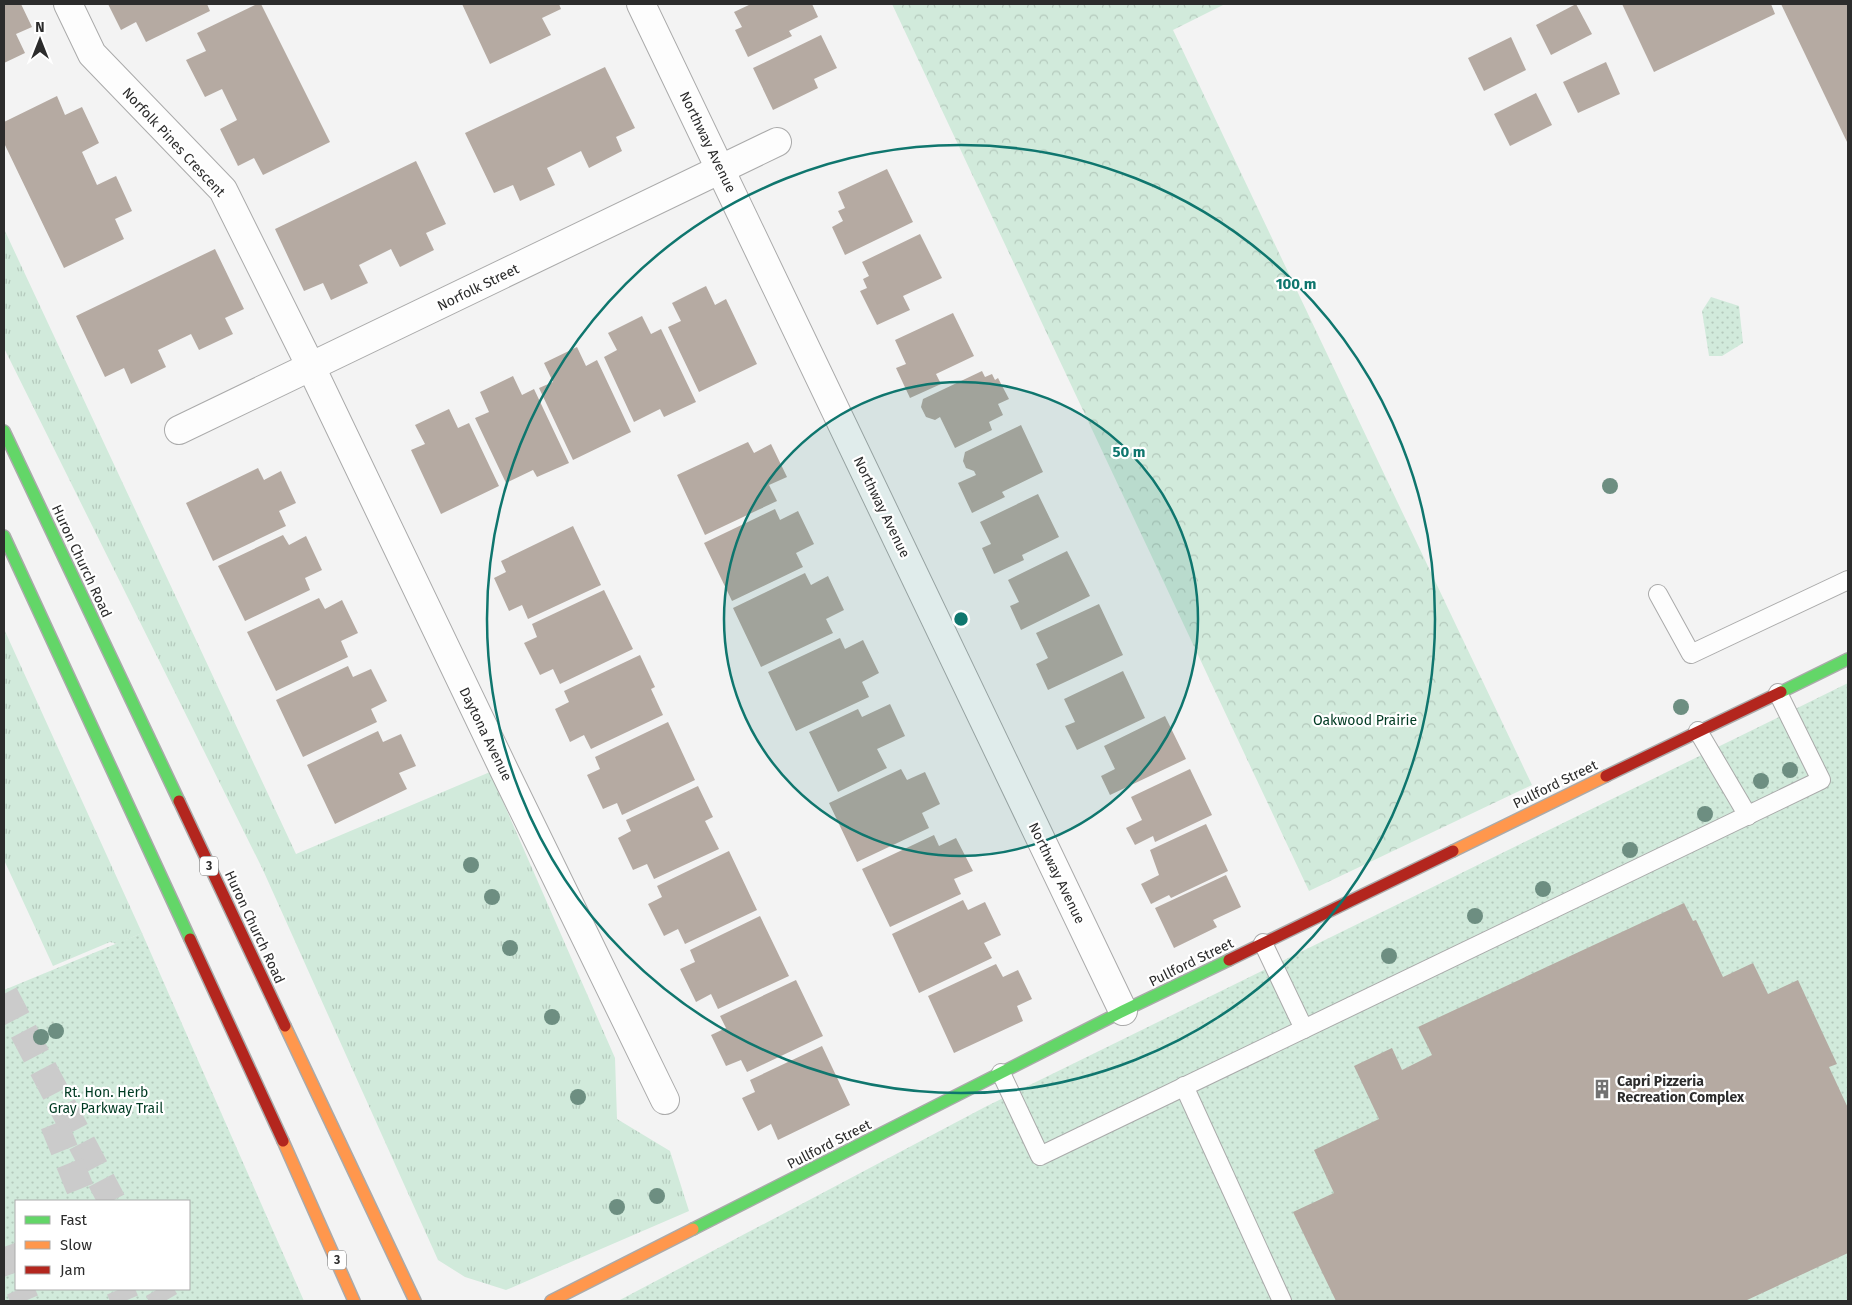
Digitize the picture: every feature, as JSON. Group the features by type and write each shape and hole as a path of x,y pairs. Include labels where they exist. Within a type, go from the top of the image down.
{"main road":[{"name":"Huron Church Road","path":"4,431 415,1301"},
{"name":"3","path":"4,536 315,1210 354,1301"},
{"name":"Pullford Street","path":"551,1301 1123,1011 1848,659"}],"street":[{"name":"Norfolk Pines Crescent","path":"68,4 92,54 223,190 311,367"},
{"name":"Northway Avenue","path":"641,4 1123,1011"},
{"name":"Norfolk Street","path":"178,430 777,142"},
{"name":"Daytona Avenue","path":"311,367 500,764 664,1100"}],"lane":[{"path":"1658,594 1691,654 1848,580"},
{"path":"1001,1073 1040,1156 1748,816 1821,780 1778,693"},
{"path":"1698,731 1748,816"},
{"path":"1263,943 1304,1029"},
{"path":"1184,1086 1282,1301"}],"green space":[{"name":"Oakwood Prairie","path":"892,4 1225,4 1173,30 1532,785 1309,891"},
{"path":"4,229 296,854 490,772 615,1058 617,1119 670,1151 689,1211 506,1290 465,1277 438,1260 263,870 4,348"},
{"path":"1711,297 1739,306 1743,343 1722,356 1709,356 1702,311"},
{"path":"4,629 142,933 117,944 110,942 53,966 4,860"},
{"path":"1848,683 1848,1301 618,1301 985,1107"},
{"name":"Rt. Hon. Herb Gray Parkway Trail","path":"142,933 304,1301 4,1301 4,990"}],"building":[{"path":"4,4 21,4 32,27 16,34 25,53 4,63"},
{"path":"108,4 207,4 210,11 146,42 136,22 121,30"},
{"path":"257,4 261,4 330,142 263,175 254,158 238,166 220,129 237,120 222,89 205,97 186,60 206,51 197,33"},
{"path":"462,4 559,4 561,9 542,18 551,35 490,64"},
{"path":"751,4 812,4 818,17 789,31 792,36 748,57 735,30 742,27 734,12"},
{"path":"1576,4 1592,34 1551,55 1536,25"},
{"path":"1622,4 1771,4 1775,14 1654,72"},
{"path":"1781,4 1848,4 1848,144"},
{"path":"821,35 837,68 814,79 818,88 773,110 753,68"},
{"path":"1511,37 1526,70 1484,91 1468,58"},
{"path":"1606,62 1620,94 1578,113 1563,82"},
{"path":"605,67 635,128 616,137 622,151 589,168 581,151 547,168 555,185 520,201 513,185 494,193 465,133"},
{"path":"1536,93 1552,125 1510,146 1494,114"},
{"path":"57,96 65,115 82,107 99,143 82,152 97,185 116,176 132,211 115,219 124,239 64,268 4,143 4,122"},
{"path":"416,161 446,224 426,233 434,250 400,267 391,249 359,265 368,283 331,300 323,283 304,291 275,229"},
{"path":"887,169 913,222 845,255 832,227 843,221 838,211 845,208 838,192"},
{"path":"920,234 942,278 903,296 910,310 877,325 860,291 867,288 863,279 869,276 862,262"},
{"path":"215,249 244,309 225,318 233,334 199,350 191,334 158,350 166,367 131,384 124,368 105,377 76,316"},
{"path":"706,286 715,305 726,299 757,364 699,392 668,327 681,321 672,303"},
{"path":"953,313 974,356 936,374 941,384 910,398 896,368 906,364 895,340"},
{"path":"642,316 651,334 661,329 696,402 664,417 660,409 634,422 604,357 617,350 608,333"},
{"path":"577,347 586,366 597,360 631,432 573,460 539,388 553,382 544,363"},
{"path":"982,371 985,377 992,374 995,380 998,378 1009,399 998,404 1003,415 989,422 992,430 955,448 940,417 935,420 926,417 921,407 923,399"},
{"path":"513,376 522,395 534,389 569,463 537,477 533,470 506,483 475,418 489,412 480,392"},
{"path":"449,409 458,428 469,423 499,486 441,514 411,450 425,444 415,425"},
{"path":"1021,425 1043,472 1002,492 1005,497 972,513 958,483 976,475 974,471 966,468 963,461 965,452"},
{"path":"748,442 754,453 771,444 787,477 769,485 777,501 705,535 677,475"},
{"path":"258,468 264,480 281,471 296,503 279,511 286,526 213,561 186,503"},
{"path":"1038,494 1059,537 1022,555 1024,560 994,574 982,548 991,544 980,522"},
{"path":"775,509 780,520 798,511 814,544 796,553 803,567 732,601 704,543"},
{"path":"573,526 601,585 528,619 522,605 509,611 494,578 506,572 501,561"},
{"path":"283,535 289,545 306,536 322,570 305,578 310,590 245,621 218,566"},
{"path":"1067,551 1090,596 1021,630 1010,606 1019,602 1008,580"},
{"path":"805,573 811,585 828,576 844,610 826,619 833,633 761,667 733,608"},
{"path":"604,590 633,649 560,684 553,669 540,675 524,643 537,637 532,624"},
{"path":"319,598 325,609 342,600 358,633 341,641 348,657 276,691 247,632"},
{"path":"1099,604 1123,655 1048,690 1036,664 1048,658 1036,633"},
{"path":"840,638 845,649 863,640 879,673 862,682 869,697 796,731 768,672"},
{"path":"640,655 655,687 651,689 663,715 591,749 584,735 570,742 555,709 569,702 564,691"},
{"path":"348,666 353,677 371,669 387,701 371,709 377,722 303,757 276,700"},
{"path":"1123,671 1145,718 1077,750 1065,726 1075,722 1064,699"},
{"path":"890,704 905,736 877,749 887,768 838,792 809,732 858,709 862,717"},
{"path":"1165,716 1186,759 1110,795 1101,776 1115,769 1104,746"},
{"path":"668,722 695,780 622,815 617,803 603,809 587,775 600,769 595,757"},
{"path":"378,731 383,742 401,734 416,766 399,773 407,789 335,824 307,765"},
{"path":"901,769 907,780 925,772 940,804 922,813 929,828 857,862 829,803"},
{"path":"1190,769 1212,815 1155,842 1153,836 1135,845 1126,828 1142,820 1131,797"},
{"path":"698,786 713,817 705,821 719,849 654,879 647,864 633,870 618,838 631,831 626,820"},
{"path":"1206,824 1228,871 1171,898 1169,895 1151,904 1141,884 1159,875 1150,850"},
{"path":"934,835 939,846 956,838 973,871 954,879 961,894 890,927 862,869"},
{"path":"729,851 757,910 685,944 678,929 664,936 648,904 662,897 657,886"},
{"path":"1226,875 1241,907 1213,920 1217,927 1174,948 1155,908"},
{"path":"963,900 968,910 985,902 1001,935 984,943 992,958 919,993 892,934"},
{"name":"Capri Pizzeria Recreation Complex","path":"1684,903 1693,921 1696,920 1723,977 1753,963 1768,994 1798,980 1837,1064 1829,1067 1848,1108 1848,1253 1745,1301 1336,1301 1293,1212 1334,1193 1314,1150 1379,1119 1354,1066 1392,1048 1402,1070 1432,1055 1418,1027"},
{"path":"760,916 789,976 718,1009 711,994 696,1002 680,969 695,962 690,950"},
{"path":"996,964 1003,977 1018,970 1032,999 1017,1006 1023,1021 954,1053 928,996"},
{"path":"796,980 823,1036 747,1072 741,1060 726,1066 711,1035 726,1028 720,1016"},
{"path":"822,1046 850,1105 778,1140 771,1124 758,1131 742,1098 755,1092 750,1080"}],"tunnel":[{"path":"4,994 111,1200"},
{"path":"54,1124 85,1200"},
{"path":"4,1247 15,1276"},
{"path":"20,1290 25,1301"},
{"path":"120,1290 125,1301"},
{"path":"159,1290 165,1301"}],"traffic: fast":[{"path":"4,431 179,801"},
{"path":"4,536 190,939"},
{"path":"1781,692 1848,659"},
{"path":"693,1229 1123,1011 1229,960"}],"traffic: slow":[{"path":"1453,851 1606,776"},
{"path":"285,1026 415,1301"},
{"path":"283,1141 354,1301"},
{"path":"551,1301 693,1229"}],"traffic: jam":[{"path":"1606,776 1781,692"},
{"path":"179,801 285,1026"},
{"path":"1229,960 1453,851"},
{"path":"190,939 283,1141"}],"place":[{"name":"Capri Pizzeria Recreation Complex","path":"1602,1089"}]}
